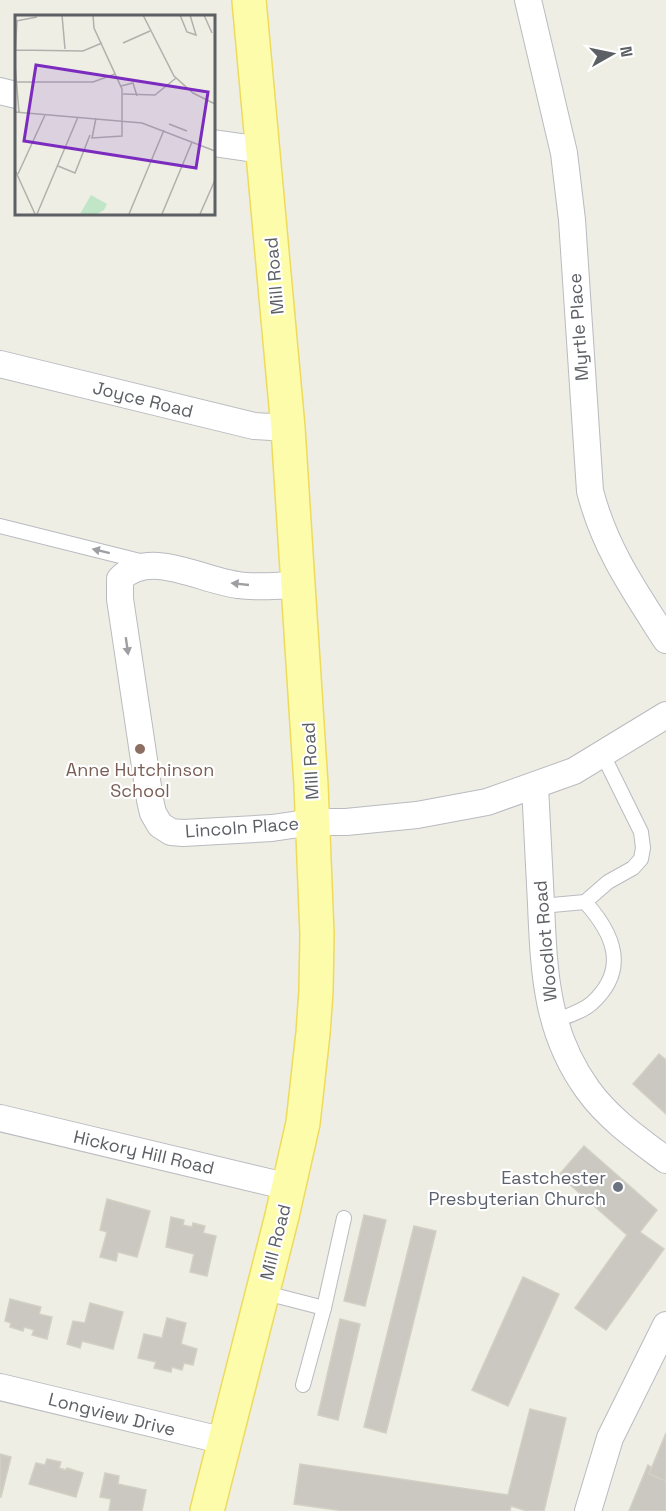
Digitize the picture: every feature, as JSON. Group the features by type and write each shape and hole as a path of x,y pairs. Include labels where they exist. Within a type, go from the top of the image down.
{"main road":[{"name":"Mill Road","path":"207,1511 303,1123 313,1034 317,934 313,822 288,428 249,0"}],"street":[{"name":"Myrtle Place","path":"528,0 564,153 569,189 590,491 608,546 666,640"},
{"path":"0,91 15,95"},
{"path":"214,143 262,150"},
{"name":"Joyce Road","path":"0,364 254,426 288,428"},
{"name":"Lincoln Place","path":"298,585 238,585 158,565 135,567 120,579 119,586 150,800 153,813 160,825 171,832 204,833 272,828 313,822 346,822 417,815 487,802 574,771 666,715"},
{"name":"Woodlot Road","path":"535,786 544,965 548,1000 558,1037 570,1063 589,1091 622,1126 666,1160"},
{"name":"Hickory Hill Road","path":"0,1118 289,1187"},
{"path":"588,1511 610,1438 666,1324"},
{"name":"Longview Drive","path":"0,1387 225,1441"}],"lane":[{"path":"0,526 158,565"},
{"path":"541,906 585,902 608,882 633,868 641,859 643,848 640,832 603,755"},
{"path":"554,1021 576,1013 591,1004 605,988 613,969 614,953 611,937 600,919 585,902"},
{"path":"303,1385 324,1308 344,1218"},
{"path":"262,1292 324,1308"}],"building":[{"path":"659,1054 666,1060 666,1114 633,1084"},
{"path":"584,1146 657,1210 640,1232 664,1249 606,1330 575,1308 627,1235 559,1175"},
{"path":"107,1199 150,1211 137,1257 118,1252 116,1261 100,1257 107,1232 100,1230"},
{"path":"364,1215 386,1220 365,1306 344,1301"},
{"path":"171,1217 184,1220 183,1225 192,1227 193,1223 205,1226 203,1233 216,1236 207,1276 190,1272 194,1254 166,1247"},
{"path":"414,1226 436,1231 386,1433 364,1427"},
{"path":"523,1277 559,1294 508,1406 472,1390"},
{"path":"10,1299 41,1307 39,1314 52,1317 47,1339 32,1335 34,1330 24,1327 23,1331 10,1327 11,1323 5,1321"},
{"path":"90,1303 123,1312 113,1349 82,1341 80,1348 67,1344 73,1321 85,1323"},
{"path":"167,1318 186,1323 181,1344 197,1349 193,1365 184,1363 182,1370 172,1367 171,1372 154,1368 156,1362 138,1358 144,1334 162,1338"},
{"path":"340,1319 360,1324 338,1420 318,1415"},
{"path":"530,1409 566,1418 544,1511 527,1511 511,1506 510,1511 344,1511 294,1504 300,1464 508,1495"},
{"path":"666,1433 666,1481 649,1474"},
{"path":"0,1454 11,1457 1,1497 0,1497"},
{"path":"47,1459 61,1462 59,1468 83,1473 76,1497 29,1484 36,1463 45,1465"},
{"path":"648,1465 651,1467 649,1474 666,1481 666,1511 629,1511"},
{"path":"105,1473 119,1476 118,1484 146,1490 142,1511 109,1511 111,1499 100,1497"}],"place":[{"name":"Anne Hutchinson School","path":"140,749"},
{"name":"Eastchester Presbyterian Church","path":"618,1187"}]}
